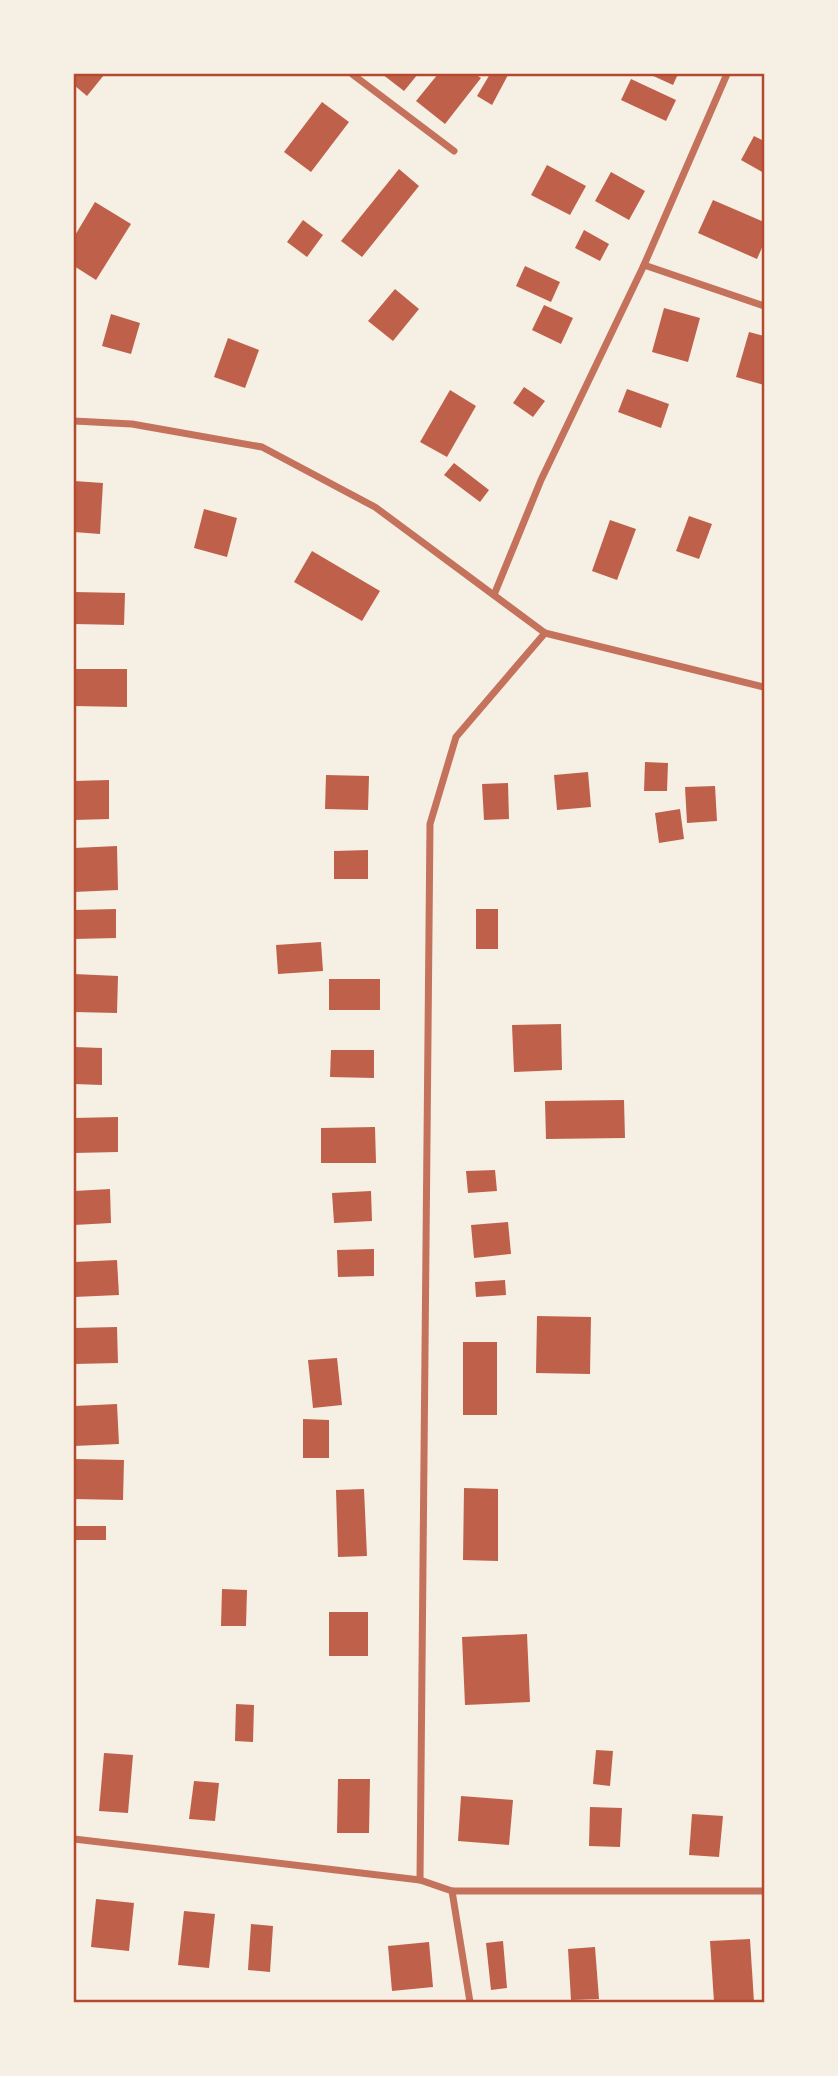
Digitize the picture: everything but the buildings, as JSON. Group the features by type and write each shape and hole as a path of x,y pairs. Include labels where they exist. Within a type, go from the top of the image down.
{"street":[{"path":"352,74 454,151"},
{"path":"494,596 541,480 644,265 727,74"},
{"path":"644,265 765,306"},
{"path":"74,421 132,424 262,447 376,507 545,633 765,687"},
{"path":"419,1880 430,824 456,737 545,633"},
{"path":"74,1839 419,1880 452,1891 765,1891"},
{"path":"452,1891 470,2003"}]}
